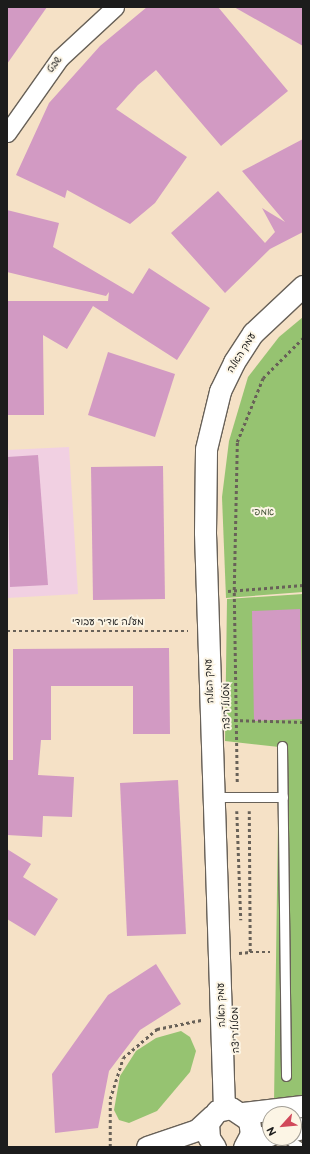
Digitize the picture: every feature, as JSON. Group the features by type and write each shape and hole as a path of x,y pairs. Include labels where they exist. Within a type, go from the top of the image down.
{"street":[{"name":"שבט","path":"7,133 60,58 115,7"},
{"name":"עמק האלה","path":"226,1113 204,482 210,422 220,391 253,333 303,286"},
{"path":"147,1147 197,1130 226,1113 303,1106"},
{"path":"226,1113 251,1127 246,1144"},
{"path":"215,1147 207,1130 226,1113"},
{"path":"246,1144 262,1138"},
{"path":"166,1147 200,1144 211,1147"}],"lane":[{"path":"282,746 286,1076"},
{"path":"216,797 283,797"}],"path":[{"name":"מסלול ריצה","path":"241,922 235,720 234,590 237,442 263,378 303,338"},
{"path":"207,592 303,585"},
{"name":"מעלה אדיר עבודי","path":"7,631 208,631"},
{"path":"212,719 303,722"},
{"path":"220,954 250,952 249,797"},
{"path":"241,946 242,961"},
{"path":"110,1147 110,1099 123,1058 157,1029 177,1022 222,1019"}],"shaded area":[{"path":"69,447 78,594 7,598 7,450"}],"green space":[{"name":"אמפי","path":"303,317 303,592 226,598 222,497 229,441 248,377 279,337"},
{"path":"303,594 303,1102 274,1104 279,747 225,741 227,599"},
{"path":"181,1031 190,1037 196,1051 190,1072 157,1111 129,1123 119,1120 114,1110 120,1076 136,1051 156,1038"}],"building":[{"path":"7,7 47,7 7,64"},
{"path":"147,7 218,7 288,91 221,146 156,70 138,85 116,109 187,157 155,203 130,224 67,190 65,198 16,175 49,103 100,46"},
{"path":"234,7 303,7 303,46"},
{"path":"303,139 303,232 270,249 225,293 171,233 218,191 265,243 275,232 262,208 285,222 242,171"},
{"path":"7,210 59,223 53,247 133,294 149,268 210,308 177,360 93,306 67,349 43,335 44,415 7,415 7,301 108,301 109,292 106,296 7,272"},
{"path":"108,352 175,374 155,437 88,415"},
{"path":"38,455 48,585 10,587 7,457"},
{"path":"163,466 165,599 93,600 91,467"},
{"path":"300,609 303,719 254,721 252,611"},
{"path":"169,648 170,734 133,734 133,686 51,686 51,740 41,740 38,775 74,777 72,817 43,816 42,837 7,835 7,760 13,760 13,649"},
{"path":"178,780 186,934 127,936 120,783"},
{"path":"7,849 31,864 23,877 58,899 35,936 7,919"},
{"path":"156,964 181,1004 140,1030 109,1071 98,1128 55,1133 52,1074 108,995"}]}
